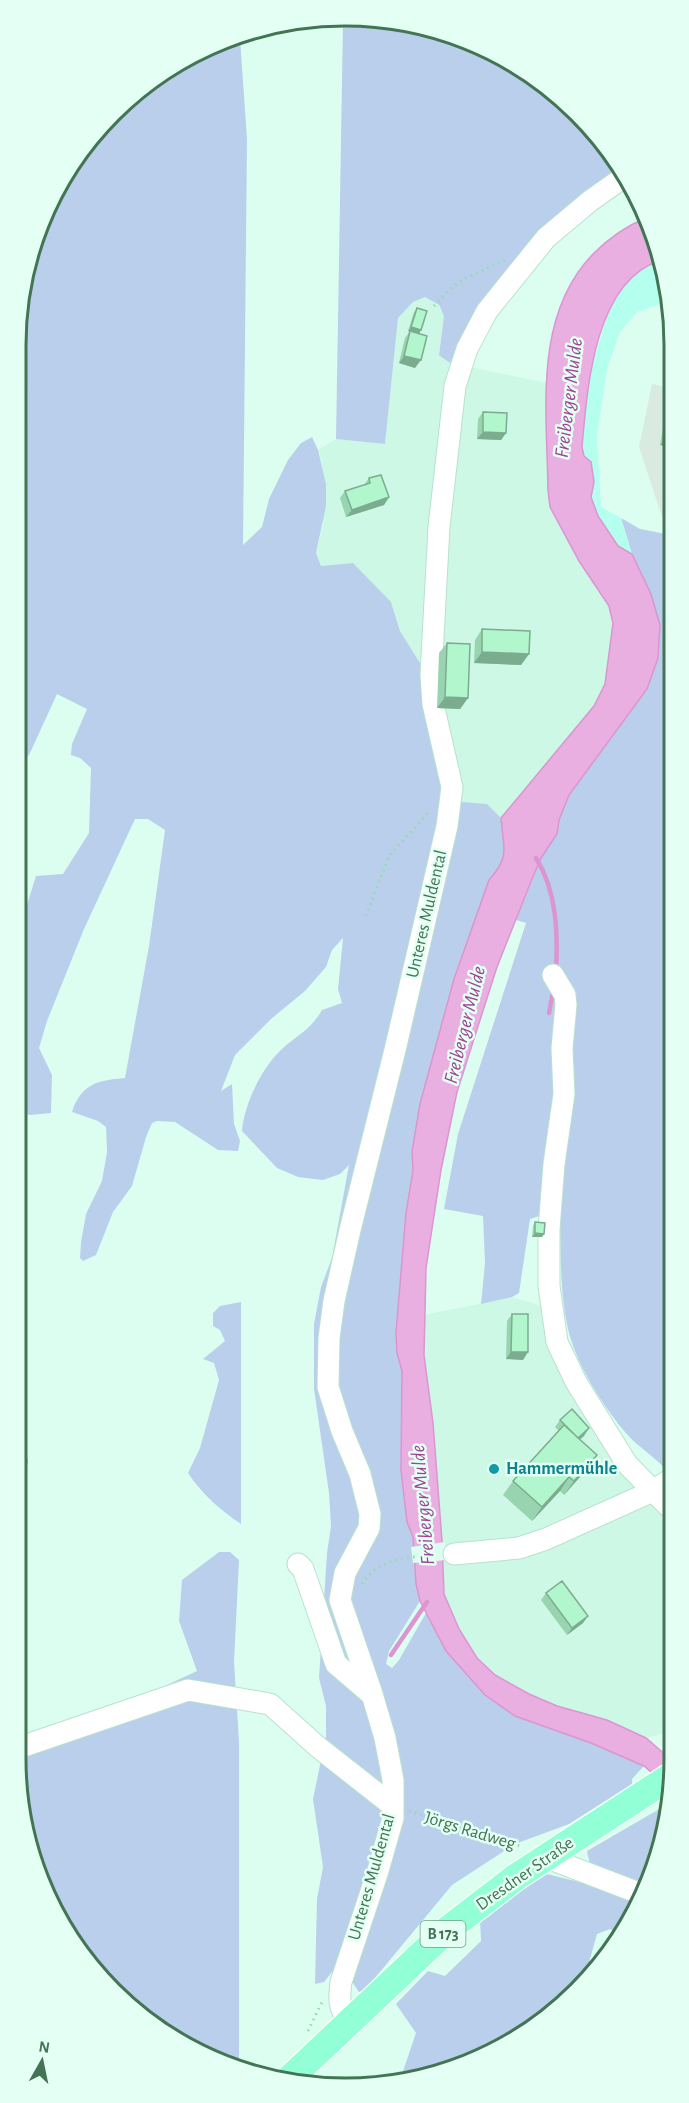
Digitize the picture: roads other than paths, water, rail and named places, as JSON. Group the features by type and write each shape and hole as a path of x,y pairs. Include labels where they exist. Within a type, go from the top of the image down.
{"main road":[{"name":"Dresdner Straße","path":"295,2073 447,1930 504,1885 663,1781"}],"street":[{"name":"Unteres Muldental","path":"349,2021 341,2011 339,1998 341,1982 393,1818 393,1780 385,1738 340,1600 345,1573 369,1528 370,1514 360,1474 342,1431 328,1387 329,1338 334,1301 350,1230 447,826 452,787 433,704 431,675 440,526 455,386 467,349 487,311 546,238 590,201 618,181"},
{"path":"555,979 565,995 566,1005 562,1048 564,1094 554,1164 549,1229 549,1286 557,1342 576,1382 627,1464 664,1502"},
{"path":"454,1554 519,1548 546,1539 652,1490"},
{"path":"298,1564 303,1569 336,1664 372,1694"},
{"path":"26,1745 188,1690 270,1704 318,1747 393,1806"},
{"path":"545,1857 635,1891"}],"water":[{"name":"Freiberger Mulde","path":"639,221 653,264 637,273 620,291 607,314 591,369 582,447 584,456 591,462 594,482 591,497 598,516 618,546 632,554 651,594 660,625 658,658 647,689 569,795 559,820 557,834 541,858 497,967 457,1092 441,1170 426,1268 424,1355 433,1423 444,1594 459,1629 477,1658 495,1675 557,1706 607,1720 646,1738 664,1754 663,1782 644,1766 591,1743 515,1716 485,1695 446,1651 420,1601 416,1584 413,1537 407,1522 401,1470 402,1371 397,1353 396,1333 406,1213 413,1170 412,1152 420,1104 454,979 489,880 496,872 503,857 501,818 594,706 605,684 613,623 609,606 579,561 550,507 546,397 552,335 561,306 574,279 593,254"}],"waterway":[{"path":"536,858 548,884 555,913 556,972"},
{"path":"549,1013 553,992"},
{"path":"391,1655 427,1602"}],"place":[{"name":"Hammermühle","path":"494,1469"}]}
